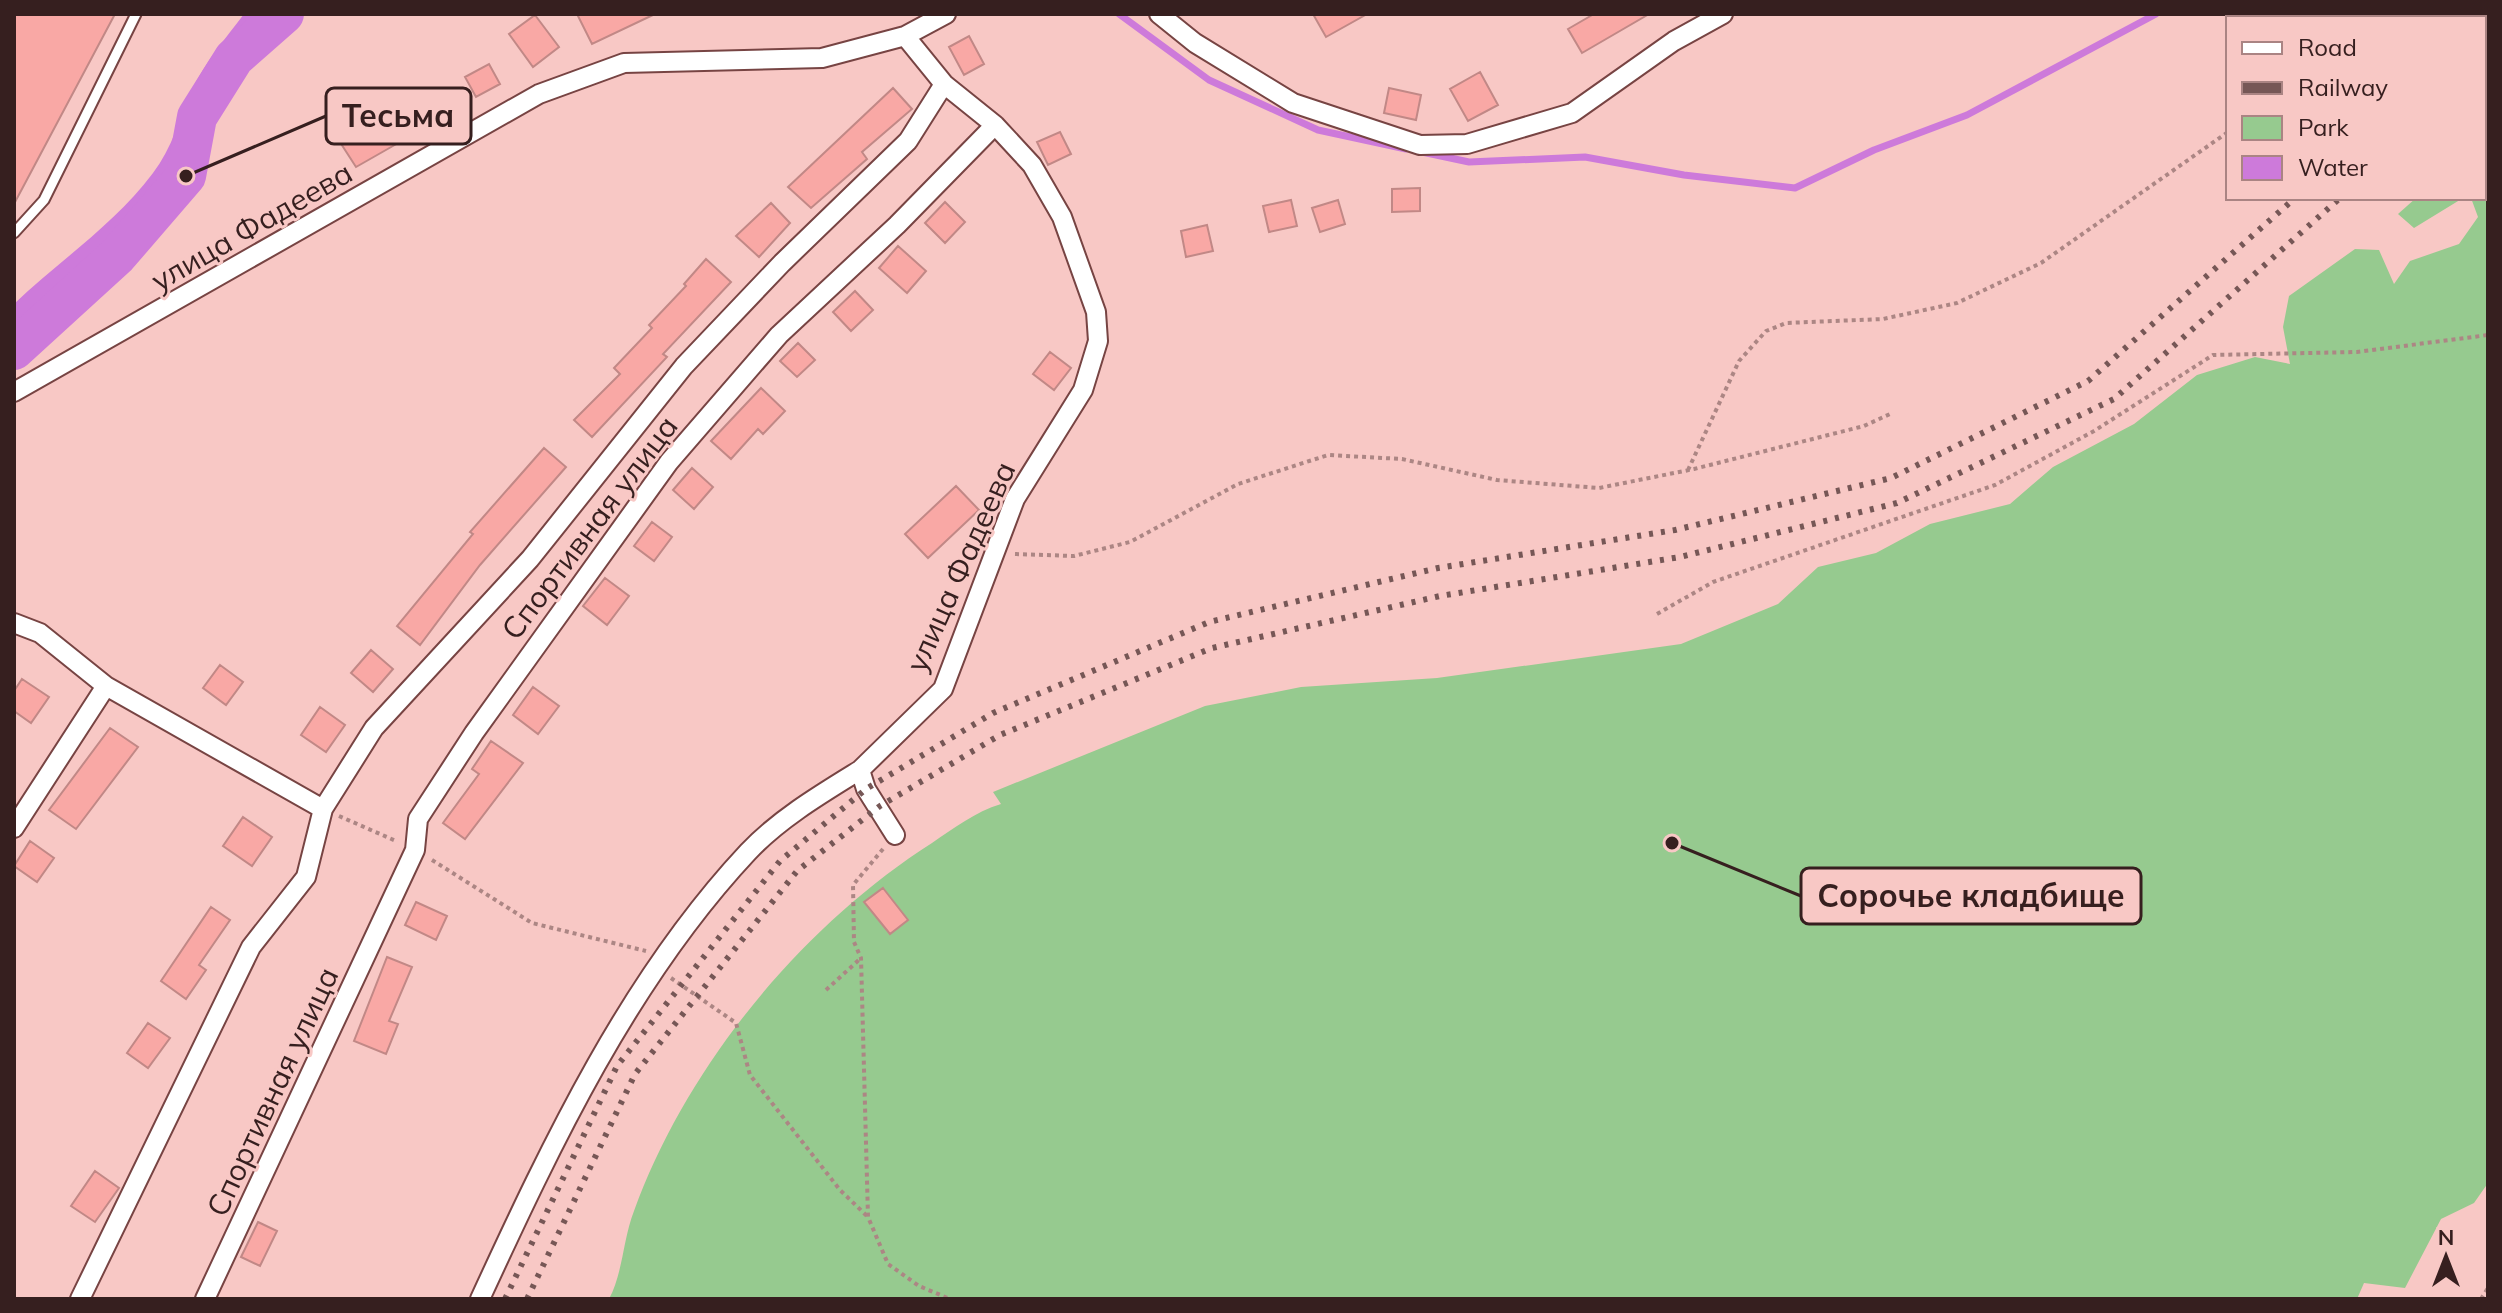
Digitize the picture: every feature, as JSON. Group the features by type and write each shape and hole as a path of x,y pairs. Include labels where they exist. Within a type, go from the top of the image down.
{"street":[{"name":"улица Фадеева","path":"14,392 539,94 624,63 822,58 905,36 946,14"},
{"path":"1159,14 1195,43 1293,103 1420,145 1467,144 1572,113 1674,41 1723,14"},
{"path":"905,36 944,84 995,125"},
{"name":"Спортивная улица","path":"80,1299 251,947 306,877 323,809 374,728 530,559 684,366 782,263 908,141 944,84"},
{"name":"улица Фадеева","path":"480,1299 541,1168 659,965 749,851 806,803 860,770 943,689 1015,499 1083,390 1098,341 1096,312 1062,217 1032,165 995,125"},
{"name":"Спортивная улица","path":"205,1299 415,850 418,819 474,733 669,462 779,335 897,225 995,125"},
{"path":"14,623 40,633 106,686 323,809"},
{"path":"14,828 106,686"},
{"path":"860,770 866,789 895,835"}],"lane":[{"path":"14,233 44,200 136,14"}],"path":[{"path":"1688,470 1739,361 1766,331 1786,323 1883,319 1957,303 2041,263 2226,133"},
{"path":"1657,614 1713,582 1995,485 2094,431 2213,355 2357,352 2488,335"},
{"path":"993,553 1074,556 1130,542 1238,484 1328,455 1402,459 1497,480 1599,488 1688,470 1864,426 1890,414"},
{"path":"895,835 853,885 854,942 861,958 868,1217 888,1264 919,1286 950,1299"},
{"path":"532,923 646,951 680,988 736,1023 750,1075 840,1190 868,1217"},
{"path":"826,990 861,958"},
{"path":"2481,1299 2488,1288"}],"green space":[{"path":"2486,144 2488,1183 2474,1203 2441,1219 2405,1288 2364,1283 2357,1299 609,1299 630,1222 657,1157 717,1052 754,1003 838,915 884,877 965,821 1001,804 993,792 1205,706 1301,687 1437,678 1681,644 1778,604 1818,567 1876,553 1930,524 2010,504 2053,467 2134,424 2197,375 2255,357 2290,364 2283,327 2289,296 2355,249 2379,250 2394,284 2410,261 2459,244 2478,217 2472,200 2486,200"},
{"path":"2414,200 2460,200 2414,228 2398,214"}],"water":[{"path":"244,14 275,14 236,52 210,97 190,159 151,213 110,260 82,276 14,332 14,304 104,226 153,173 171,143 197,80"}],"building":[{"path":"14,14 115,14 14,204"},
{"path":"577,14 655,14 592,44"},
{"path":"1313,14 1367,14 1326,37"},
{"path":"1594,14 1649,14 1582,53 1568,29"},
{"path":"535,15 559,47 533,67 509,34"},
{"path":"969,36 984,64 964,75 949,47"},
{"path":"489,64 500,84 476,97 465,77"},
{"path":"1480,72 1498,105 1468,121 1450,89"},
{"path":"893,88 912,109 862,152 867,159 811,208 788,187"},
{"path":"1389,88 1421,95 1416,120 1384,113"},
{"path":"408,109 421,130 356,167 338,139 369,120 375,130"},
{"path":"1060,132 1071,154 1048,165 1037,142"},
{"path":"1420,188 1420,211 1392,212 1392,189"},
{"path":"1291,200 1297,226 1269,232 1263,206"},
{"path":"1338,200 1345,224 1320,232 1312,208"},
{"path":"945,202 965,222 945,243 925,223"},
{"path":"771,203 790,223 759,257 736,236"},
{"path":"1207,225 1213,251 1186,257 1181,231"},
{"path":"898,246 926,271 907,293 879,268"},
{"path":"706,259 731,282 663,354 667,357 592,437 574,420 620,374 614,368 652,328 649,325 686,286 684,284"},
{"path":"855,291 873,310 851,331 833,312"},
{"path":"798,343 815,360 797,377 780,361"},
{"path":"1050,352 1071,368 1054,390 1033,374"},
{"path":"761,388 785,411 763,434 758,429 731,459 711,441"},
{"path":"544,448 566,467 480,565 420,645 397,626 473,534 470,532"},
{"path":"692,468 713,487 694,509 673,490"},
{"path":"956,486 979,510 928,558 905,534"},
{"path":"652,522 672,537 654,561 634,546"},
{"path":"605,578 629,596 607,625 583,606"},
{"path":"371,650 393,669 373,692 351,673"},
{"path":"220,665 243,682 226,705 203,688"},
{"path":"22,679 49,697 31,723 14,711 14,691"},
{"path":"533,687 559,706 538,734 513,715"},
{"path":"320,707 345,725 326,752 301,735"},
{"path":"110,728 138,747 76,829 49,810"},
{"path":"491,741 523,763 465,839 443,823 479,774 472,769"},
{"path":"243,817 272,837 252,866 223,846"},
{"path":"30,841 54,858 37,882 14,866"},
{"path":"883,888 908,920 890,934 864,902"},
{"path":"416,902 447,916 436,940 405,925"},
{"path":"211,907 230,920 199,965 206,970 186,999 161,981"},
{"path":"387,957 412,967 389,1021 398,1024 386,1054 354,1041"},
{"path":"148,1023 170,1038 148,1068 127,1053"},
{"path":"95,1171 119,1188 95,1222 71,1206"},
{"path":"258,1222 277,1231 260,1266 241,1257"}],"waterway":[{"path":"14,350 117,256 186,176 197,117 234,58 284,14"},
{"path":"1119,14 1209,80 1318,130 1406,149"},
{"path":"1422,152 1469,162 1585,157 1684,175 1795,188 1874,150 1967,115 2156,14"}],"railway":[{"path":"505,1299 617,1066 780,861 866,789 993,713 1209,622 1438,568 1675,530 1891,478 2088,381 2293,200"},
{"path":"527,1299 635,1074 797,871 880,806 1000,735 1212,648 1440,596 1680,557 1897,503 2114,399 2338,200"}],"place":[{"name":"Тесьма","path":"186,176"},
{"name":"Сорочье кладбище","path":"1672,843"}]}
